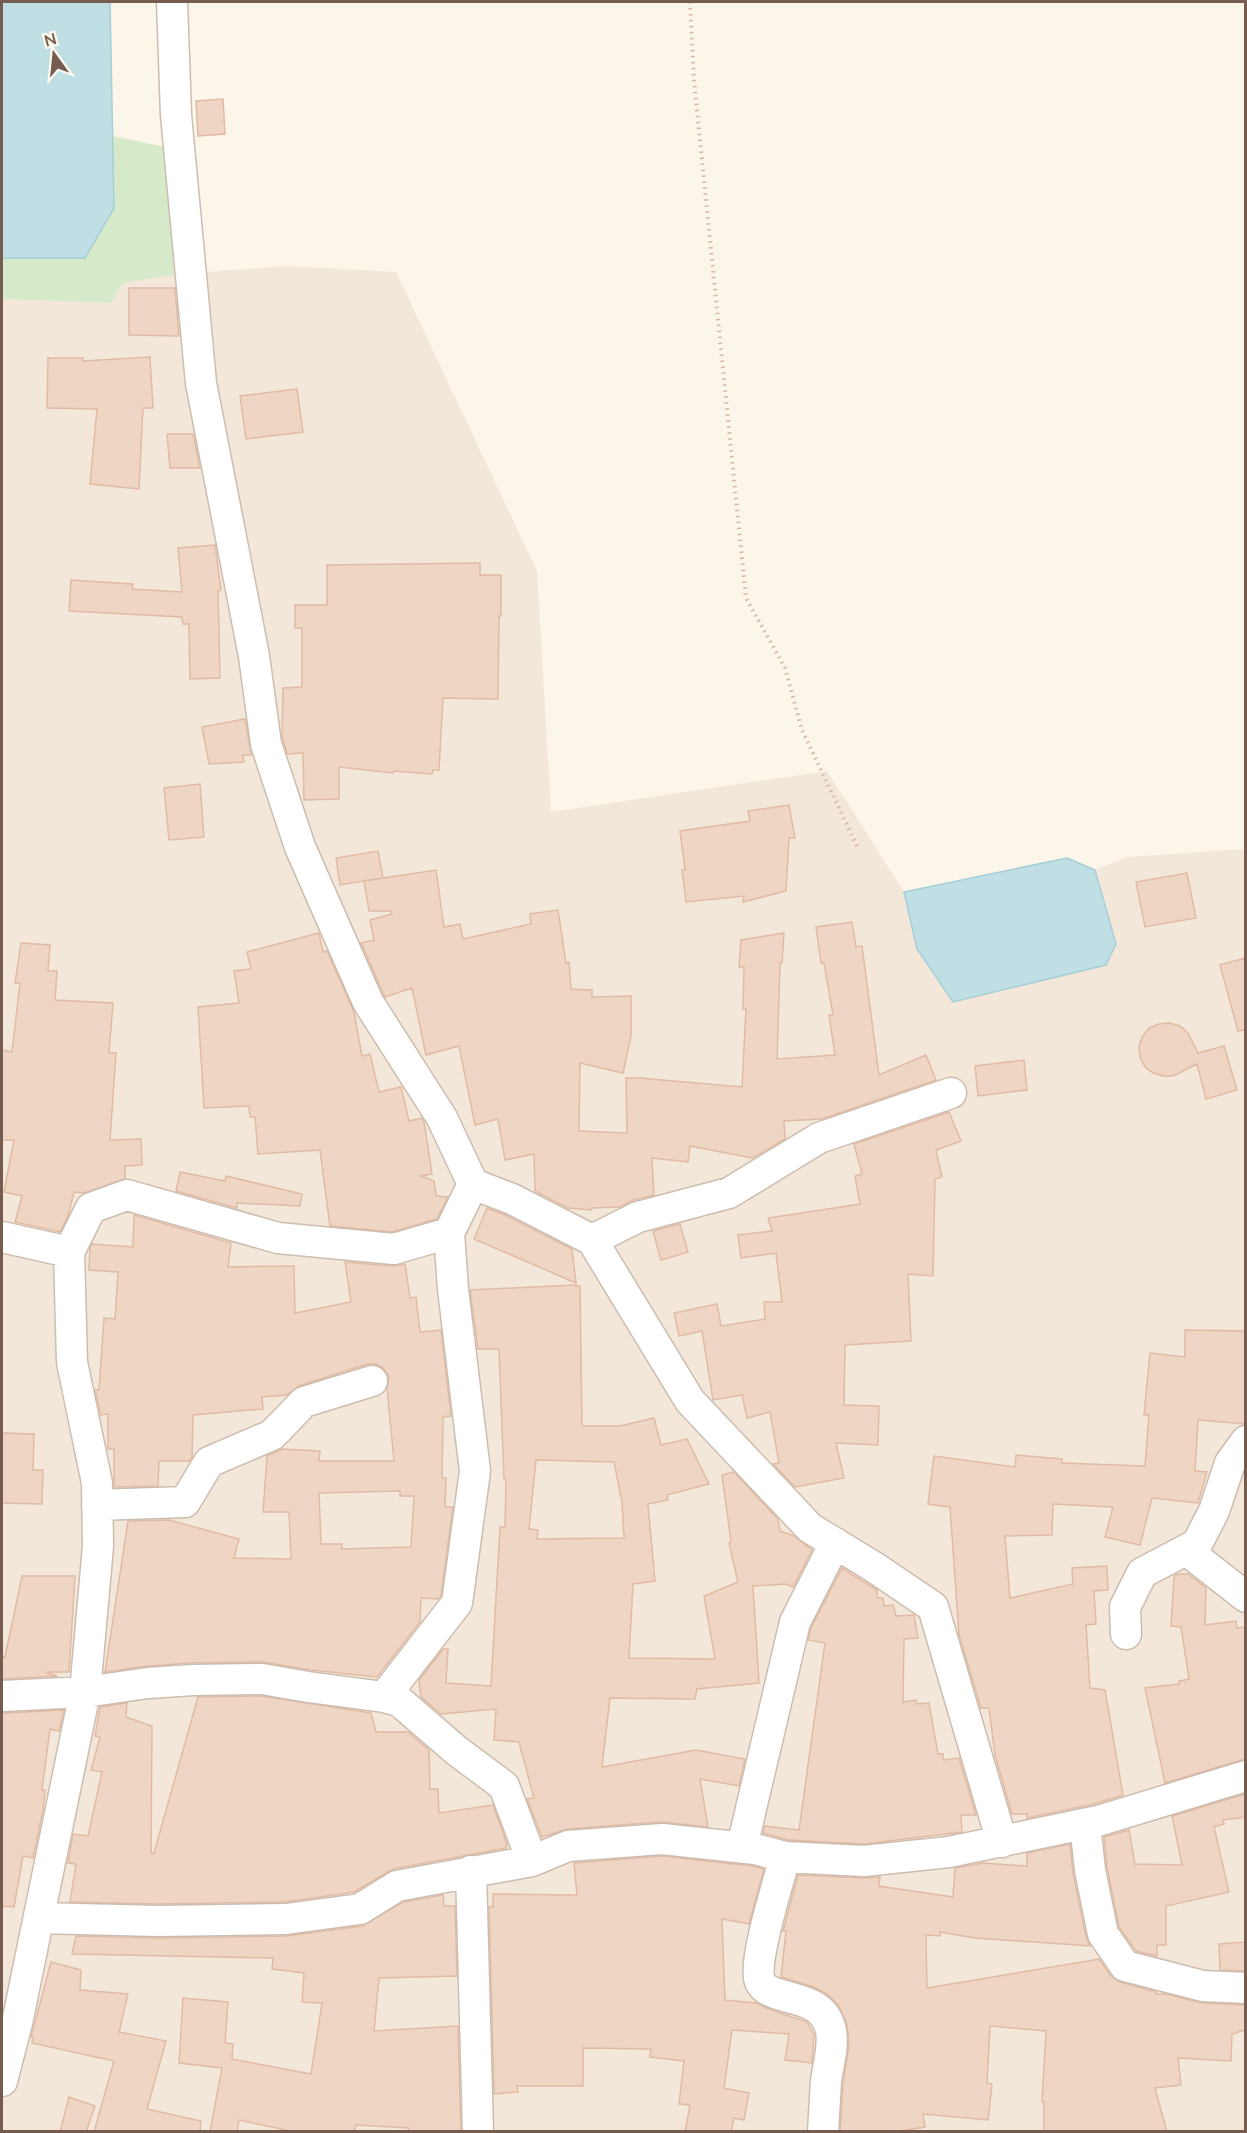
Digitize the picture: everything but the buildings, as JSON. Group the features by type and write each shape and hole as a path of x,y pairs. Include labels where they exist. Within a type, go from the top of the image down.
{"street":[{"path":"172,2 176,114 201,383 254,656 266,744 300,848 368,1002 442,1118 473,1184 512,1199 592,1240 690,1401 810,1528 933,1607 1002,1842"},
{"path":"592,1240 638,1217 729,1193 819,1138 951,1093"},
{"path":"384,1697 457,1604 475,1471 453,1289 449,1233 473,1184"},
{"path":"2,2081 17,2023 85,1692 98,1546 97,1483 72,1362 69,1252 91,1208 127,1195 278,1238 394,1249 449,1233"},
{"path":"2,1237 69,1252"},
{"path":"97,1505 185,1502 209,1462 272,1435 304,1402 372,1381"},
{"path":"1126,1634 1125,1607 1142,1573 1197,1544 1214,1511 1230,1463 1245,1441"},
{"path":"742,1847 795,1622 835,1544"},
{"path":"1186,1550 1245,1597"},
{"path":"2,1696 85,1692 148,1683 193,1680 262,1679 399,1701 457,1751 504,1786 532,1861"},
{"path":"39,1918 158,1921 286,1919 360,1909 397,1886 532,1861 568,1846 662,1839 742,1847 785,1857 864,1861 949,1852 1085,1824 1245,1776"},
{"path":"1085,1824 1090,1870 1103,1935 1125,1966 1203,1986 1245,1988"},
{"path":"785,1857 760,1955 759,1978 768,1991 810,2003 827,2021 831,2032 831,2055 826,2080 824,2132"},
{"path":"471,1871 478,2132"}],"path":[{"path":"690,2 694,80 746,598 785,668 802,730 857,846"}],"shaded area":[{"path":"288,266 396,272 537,571 551,812 827,771 904,892 917,949 1115,944 1095,870 1127,857 1245,849 1245,2131 2,2132 2,299 111,303 123,283 180,274"}],"green space":[{"path":"113,136 170,148 180,274 123,283 111,303 2,299 2,258 85,258 114,208"}],"water":[{"path":"2,2 110,2 114,208 85,258 2,258"},
{"path":"1067,858 1095,870 1116,944 1106,965 953,1002 917,949 904,892"}]}
